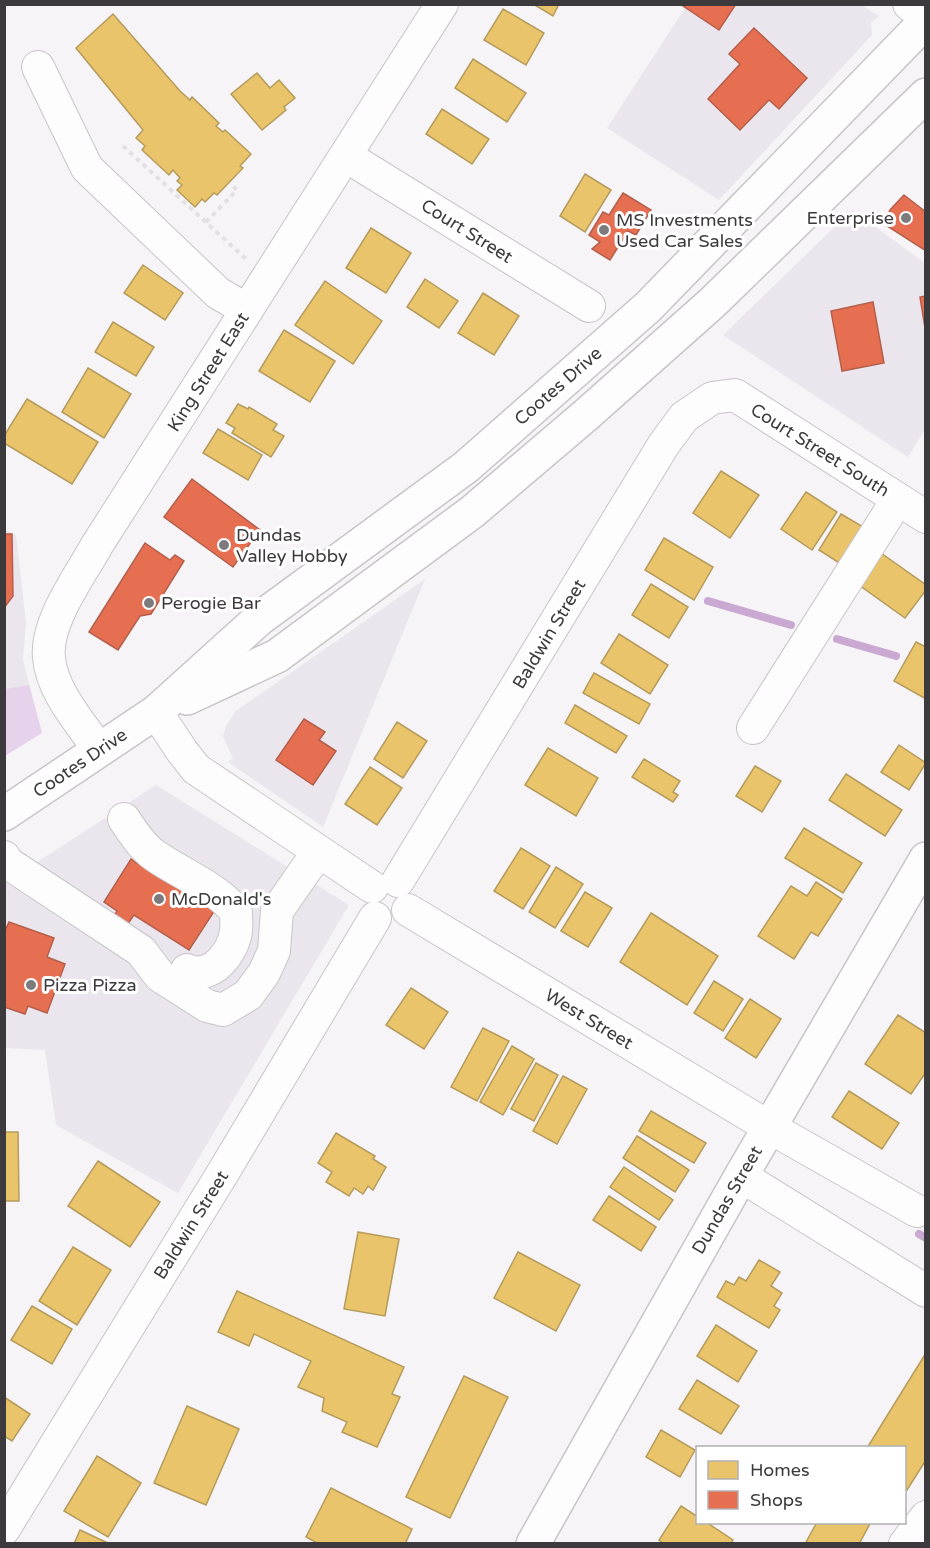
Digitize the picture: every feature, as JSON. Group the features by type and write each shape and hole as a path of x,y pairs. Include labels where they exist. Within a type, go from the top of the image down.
{"main road":[{"name":"Cootes Drive","path":"4,814 156,712 259,619 466,467 648,307 926,19"},
{"name":"Cootes Drive","path":"156,712 277,656 472,512 712,303 926,94"},
{"name":"Dundas Street","path":"533,1544 769,1127 926,859"}],"street":[{"name":"King Street East","path":"99,750 70,708 51,670 49,650 57,615 97,545 442,4"},
{"path":"909,4 926,19"},
{"path":"38,67 87,168 218,294 247,310"},
{"name":"Court Street","path":"346,156 589,306"},
{"name":"Court Street South","path":"712,398 735,395 926,517"},
{"name":"Baldwin Street","path":"385,884 664,444 684,417 712,398"},
{"path":"753,728 898,499"},
{"path":"156,712 196,769 318,852 385,884 405,886 409,894 408,910 397,921 382,922 375,918 367,904 368,895 385,884"},
{"path":"4,857 8,863 141,951 171,960 197,974 212,969 226,954 236,933 236,912 224,899 152,854 136,837 124,819"},
{"path":"141,951 160,976 207,1006 223,1011 231,1007 248,995 264,974 274,951 277,911 318,852"},
{"name":"West Street","path":"408,910 769,1127 917,1211"},
{"name":"Baldwin Street","path":"4,1529 224,1171 375,918"},
{"path":"741,1176 926,1291"},
{"path":"906,1544 926,1517"}],"path":[{"path":"123,146 267,279"},
{"path":"206,222 237,190 230,183"}],"shaded area":[{"path":"687,5 861,5 879,16 871,23 872,35 719,200 607,128"},
{"path":"852,210 925,263 925,429 908,457 723,335"},
{"path":"5,530 16,535 26,622 23,660 42,733 5,728"},
{"path":"425,579 323,827 228,762 233,758 223,737 226,726 236,711"},
{"path":"29,685 42,733 5,756 5,689"},
{"path":"156,785 349,905 178,1193 56,1125 45,1050 5,1048 5,883"}],"building: Homes":[{"path":"533,4 559,4 553,16"},
{"path":"503,9 544,33 526,65 484,40"},
{"path":"113,14 180,91 190,100 192,97 219,123 216,126 223,132 225,130 251,154 240,166 243,168 217,195 214,193 205,202 202,199 195,207 177,190 182,185 177,181 180,178 173,170 169,175 142,150 145,146 136,138 143,130 76,48"},
{"path":"473,59 526,93 507,122 455,88"},
{"path":"257,73 270,88 279,80 295,98 284,107 286,110 262,130 231,94"},
{"path":"442,109 489,139 472,164 426,134"},
{"path":"585,174 611,190 585,232 560,216"},
{"path":"371,228 411,253 386,293 346,268"},
{"path":"143,265 183,293 165,320 124,293"},
{"path":"425,279 458,301 439,328 407,307"},
{"path":"325,281 382,321 353,364 295,325"},
{"path":"483,293 519,316 494,355 458,333"},
{"path":"113,322 154,347 136,376 95,352"},
{"path":"284,330 335,361 310,402 259,371"},
{"path":"88,368 131,394 104,438 62,412"},
{"path":"27,399 98,442 72,484 4,443 4,436"},
{"path":"238,404 248,409 249,407 277,424 273,430 284,436 271,457 232,433 235,428 226,423"},
{"path":"218,429 262,455 248,480 203,453"},
{"path":"721,471 759,495 730,538 693,513"},
{"path":"806,492 837,512 812,550 781,529"},
{"path":"841,514 870,531 847,568 819,550"},
{"path":"664,538 713,567 694,600 645,570"},
{"path":"881,553 926,585 926,590 905,618 859,585"},
{"path":"651,584 688,607 669,638 632,615"},
{"path":"619,634 668,665 650,694 601,663"},
{"path":"916,642 926,647 926,699 894,681"},
{"path":"594,673 650,704 639,724 583,693"},
{"path":"575,705 627,736 616,753 565,723"},
{"path":"397,722 427,741 403,778 374,759"},
{"path":"899,745 926,763 909,790 881,772"},
{"path":"548,748 598,778 576,816 525,785"},
{"path":"644,759 680,781 673,792 678,795 673,802 632,777"},
{"path":"755,766 781,781 762,812 736,796"},
{"path":"370,767 402,788 377,825 345,804"},
{"path":"846,774 902,810 885,836 829,800"},
{"path":"804,828 862,863 843,893 785,858"},
{"path":"521,848 550,866 523,909 494,891"},
{"path":"556,867 583,884 555,928 529,912"},
{"path":"816,882 842,899 818,936 811,932 794,959 758,936 791,886 807,896"},
{"path":"585,892 612,908 588,947 561,931"},
{"path":"651,913 718,956 687,1005 620,962"},
{"path":"714,981 743,999 723,1031 694,1013"},
{"path":"411,988 448,1012 424,1049 386,1025"},
{"path":"750,999 781,1019 756,1058 725,1038"},
{"path":"898,1015 926,1033 926,1072 911,1094 865,1064"},
{"path":"483,1028 509,1041 477,1101 451,1087"},
{"path":"512,1046 534,1059 503,1115 480,1102"},
{"path":"536,1063 558,1075 534,1121 511,1109"},
{"path":"563,1076 587,1089 557,1144 533,1131"},
{"path":"849,1091 899,1123 882,1149 832,1117"},
{"path":"651,1111 706,1143 694,1163 639,1131"},
{"path":"4,1132 18,1132 19,1201 4,1201"},
{"path":"336,1133 375,1156 373,1159 386,1167 373,1190 368,1186 363,1194 354,1188 349,1196 326,1182 332,1172 318,1163"},
{"path":"637,1136 689,1170 675,1192 623,1158"},
{"path":"98,1161 160,1202 130,1247 68,1206"},
{"path":"624,1167 673,1200 659,1220 610,1187"},
{"path":"609,1196 656,1227 641,1251 593,1220"},
{"path":"358,1232 399,1239 385,1316 344,1309"},
{"path":"73,1247 111,1270 77,1325 39,1301"},
{"path":"518,1252 580,1285 556,1331 494,1298"},
{"path":"759,1260 780,1272 771,1286 782,1293 774,1306 780,1310 769,1328 717,1297 726,1281 734,1285 739,1277 746,1281"},
{"path":"237,1291 404,1367 392,1394 400,1397 377,1447 342,1432 347,1422 322,1411 324,1398 298,1387 311,1361 254,1334 249,1346 218,1332"},
{"path":"32,1306 72,1329 52,1364 11,1340"},
{"path":"716,1325 757,1351 738,1382 697,1356"},
{"path":"926,1353 926,1460 907,1490 906,1446 868,1446"},
{"path":"464,1376 508,1397 450,1518 406,1497"},
{"path":"697,1380 739,1406 721,1434 679,1409"},
{"path":"4,1397 30,1414 12,1441 4,1436"},
{"path":"187,1406 239,1429 206,1505 154,1483"},
{"path":"661,1430 695,1450 680,1477 646,1457"},
{"path":"97,1456 141,1483 108,1537 64,1511"},
{"path":"331,1488 412,1529 405,1544 319,1544 306,1537"},
{"path":"681,1506 696,1516 696,1524 709,1524 733,1540 731,1544 664,1544 659,1540"},
{"path":"816,1524 870,1524 859,1544 805,1544"},
{"path":"80,1530 110,1544 74,1544"}],"building: Shops":[{"path":"684,4 736,4 719,30 683,6"},
{"path":"754,28 807,78 779,109 769,100 740,130 708,99 740,64 729,54"},
{"path":"623,193 651,210 636,235 628,231 610,260 592,249 600,242 589,235 603,212 609,215"},
{"name":"Enterprise","path":"904,195 926,212 926,251 884,224 890,210"},
{"path":"926,296 926,334 920,297"},
{"path":"873,302 884,363 842,371 831,311"},
{"path":"192,479 260,530 233,567 164,517"},
{"path":"4,534 12,534 13,596 4,608"},
{"path":"145,543 170,560 175,555 184,561 151,614 140,616 118,650 89,632"},
{"path":"304,719 325,732 319,740 336,751 313,785 276,760"},
{"name":"McDonald's","path":"145,853 215,910 189,950 134,915 127,925 114,916 117,911 104,902 131,859 138,864"},
{"name":"Pizza Pizza","path":"9,922 54,938 47,957 65,964 47,1013 28,1006 25,1014 4,1007 4,933"}],"waterway":[{"path":"708,601 791,625"},
{"path":"837,639 896,656"},
{"path":"919,1234 926,1238"}],"place":[{"name":"Enterprise","path":"906,218"},
{"name":"MS Investments Used Car Sales","path":"604,230"},
{"name":"Dundas Valley Hobby","path":"224,545"},
{"name":"Perogie Bar","path":"149,603"},
{"name":"McDonald's","path":"159,899"},
{"name":"Pizza Pizza","path":"31,985"}]}
